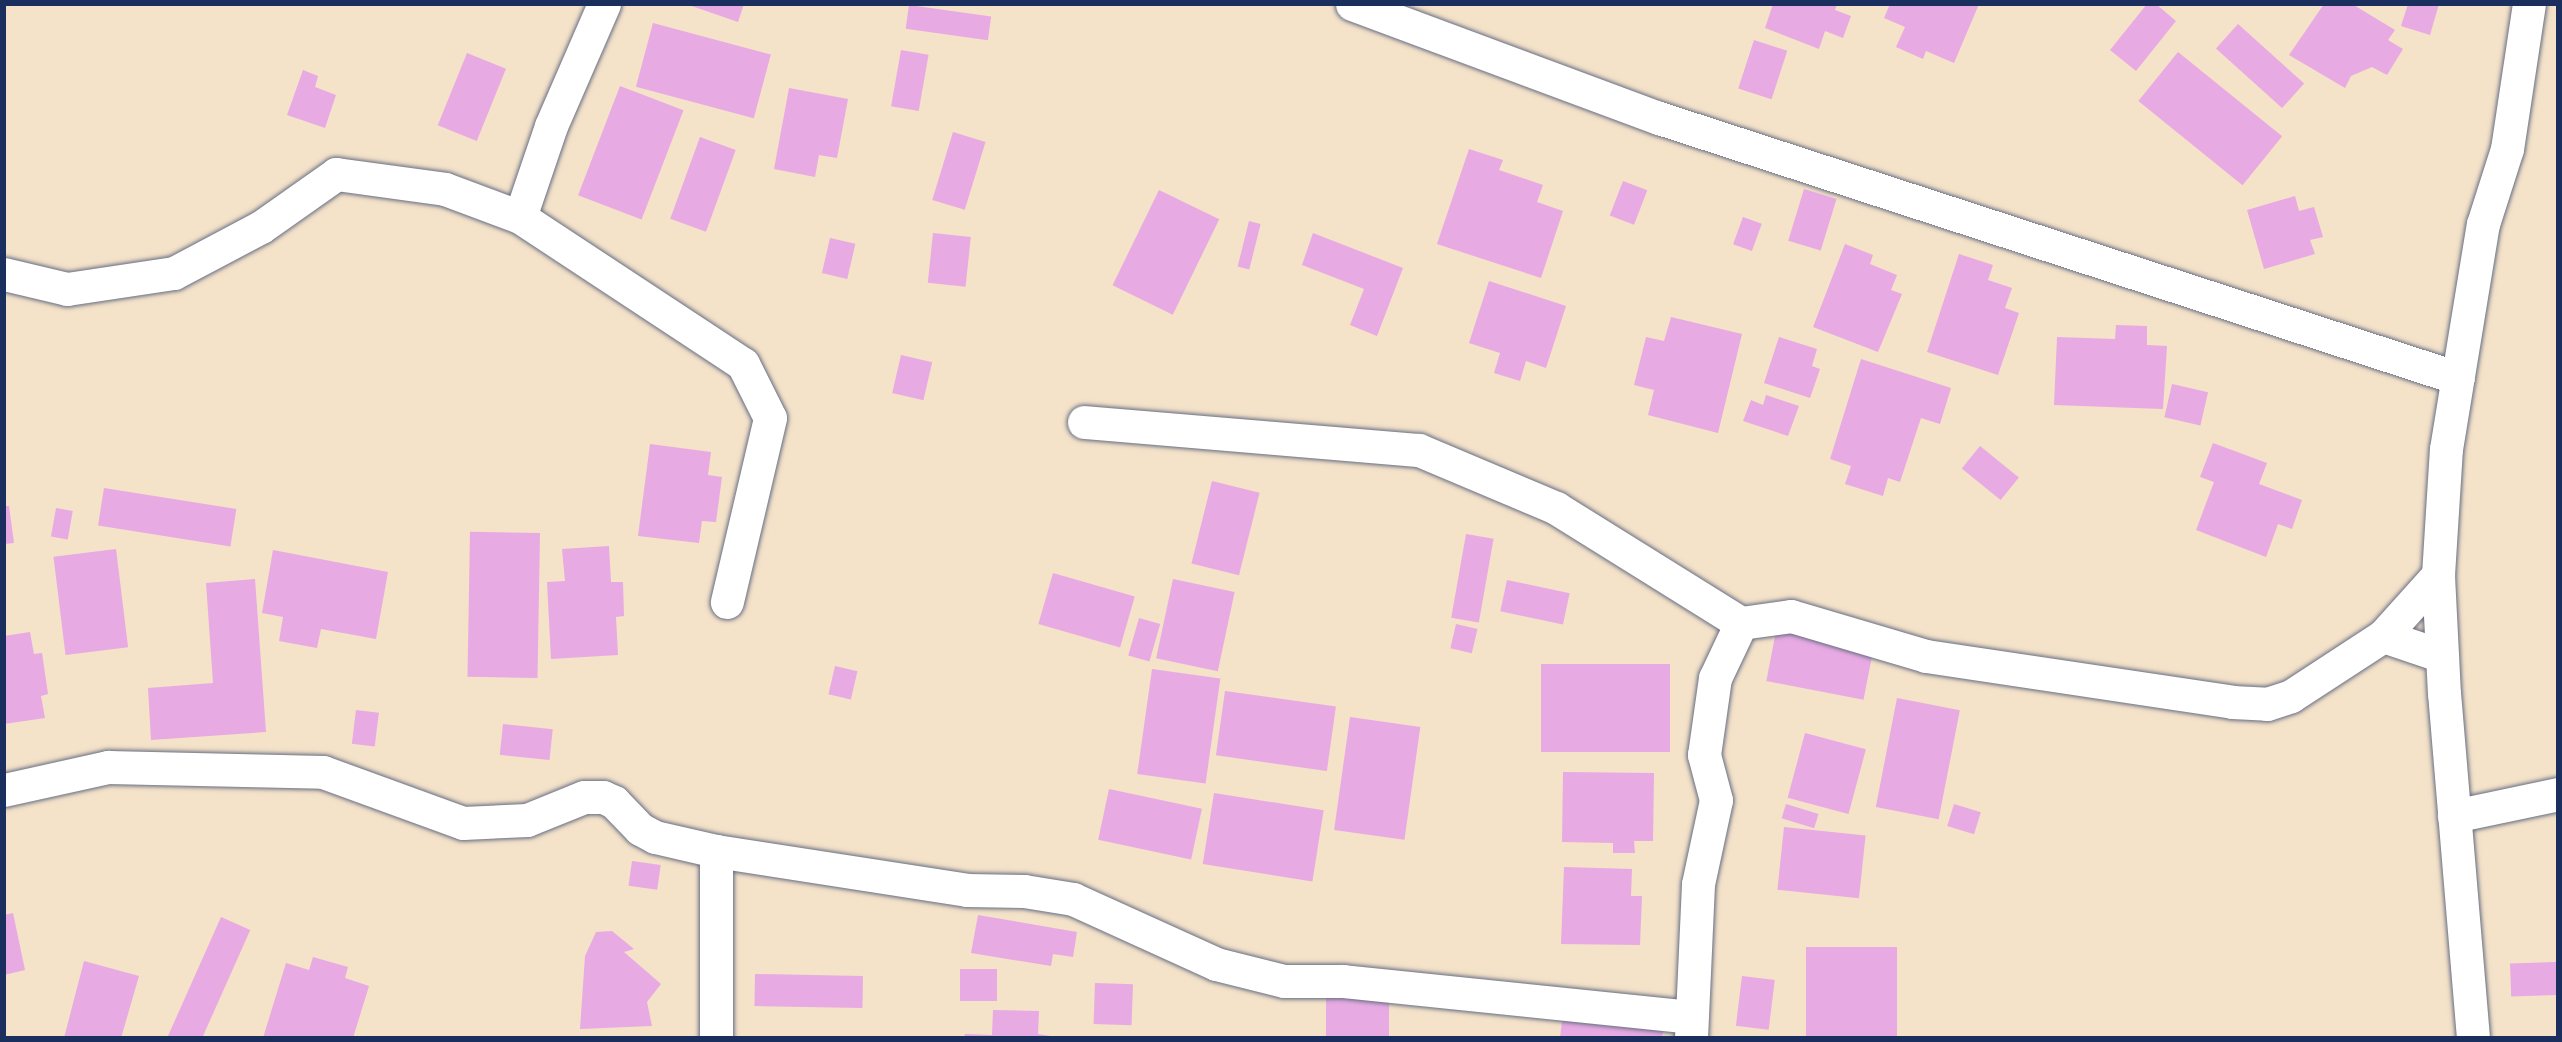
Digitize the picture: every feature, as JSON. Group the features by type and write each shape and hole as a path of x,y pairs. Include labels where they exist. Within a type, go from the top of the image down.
{"street":[{"path":"520,217 524,198 551,126 604,4"},
{"path":"1352,4 1659,118 2458,378"},
{"path":"2473,1038 2454,816 2438,575 2446,449 2483,224 2507,149 2526,6"},
{"path":"4,274 67,289 174,273 261,226 336,174 445,189 520,217 743,364 770,418 727,602"},
{"path":"1084,422 1419,450 1556,508 1741,623 1791,616 1926,656 2232,702 2268,704 2291,696 2383,636 2438,575"},
{"path":"4,790 108,767 322,772 463,823 527,819 584,797 603,797 614,802 640,829 654,837 716,851 967,891 1024,891 1073,899 1216,964 1284,981 1343,981 1691,1027 1698,884 1716,800 1704,755 1715,678 1741,623"},
{"path":"2383,636 2442,656"},
{"path":"2454,816 2558,794"},
{"path":"716,851 716,1038"}],"building":[{"path":"686,4 744,4 738,22"},
{"path":"1773,4 1837,4 1835,10 1851,16 1843,38 1825,31 1819,49 1765,28"},
{"path":"1890,4 1979,4 1954,63 1926,51 1923,59 1896,47 1905,27 1884,18"},
{"path":"2147,4 2156,4 2176,21 2136,71 2110,50"},
{"path":"2324,4 2352,4 2395,30 2388,40 2403,49 2387,75 2372,67 2351,76 2345,88 2289,55"},
{"path":"2408,4 2439,4 2430,35 2401,26"},
{"path":"909,5 991,17 988,40 906,29"},
{"path":"653,23 771,55 754,118 636,87"},
{"path":"2238,24 2304,84 2282,108 2216,49"},
{"path":"1754,40 1787,51 1772,99 1738,89"},
{"path":"901,50 929,55 919,111 891,106"},
{"path":"2178,52 2282,136 2242,185 2138,101"},
{"path":"467,53 506,69 477,141 438,125"},
{"path":"303,70 318,76 315,87 336,95 325,128 287,115"},
{"path":"620,86 683,110 642,220 578,195"},
{"path":"789,88 848,99 837,158 819,155 815,177 774,169"},
{"path":"953,132 986,142 965,210 932,200"},
{"path":"700,137 736,150 706,232 670,219"},
{"path":"1469,149 1503,160 1499,170 1543,185 1537,202 1563,211 1541,278 1437,244"},
{"path":"1623,181 1647,190 1634,225 1610,216"},
{"path":"1804,189 1837,199 1821,251 1788,241"},
{"path":"1159,190 1219,219 1173,315 1113,285"},
{"path":"2295,196 2299,211 2314,207 2323,237 2310,240 2315,254 2264,269 2247,210"},
{"path":"1743,217 1762,224 1752,251 1733,244"},
{"path":"1249,221 1261,224 1249,270 1238,267"},
{"path":"933,233 971,237 966,287 928,283"},
{"path":"1313,233 1403,268 1377,336 1350,325 1364,289 1302,265"},
{"path":"830,238 855,244 847,279 822,273"},
{"path":"1845,244 1873,255 1870,264 1897,275 1891,290 1902,294 1878,352 1813,327"},
{"path":"1959,254 1993,265 1988,280 2012,288 2005,308 2019,313 1998,375 1927,352"},
{"path":"1489,281 1566,306 1546,368 1526,361 1520,381 1494,373 1500,353 1469,343"},
{"path":"1671,317 1742,334 1718,433 1648,415 1654,390 1634,385 1646,337 1664,341"},
{"path":"2116,325 2147,326 2147,345 2167,346 2163,409 2054,405 2057,337 2115,339"},
{"path":"1779,337 1817,349 1812,366 1820,369 1810,398 1764,383"},
{"path":"901,355 932,362 923,400 892,393"},
{"path":"1861,359 1951,388 1940,424 1921,418 1900,482 1888,478 1883,496 1845,484 1851,466 1830,459"},
{"path":"2172,384 2208,392 2200,425 2164,417"},
{"path":"1766,395 1799,406 1788,436 1743,421 1751,400 1763,405"},
{"path":"2213,443 2267,463 2259,484 2302,500 2292,529 2278,524 2266,557 2196,530 2214,482 2200,477"},
{"path":"650,444 711,452 708,475 722,477 716,522 702,521 699,543 638,536"},
{"path":"1980,446 2019,477 2001,500 1962,469"},
{"path":"1212,481 1260,493 1239,575 1191,563"},
{"path":"104,488 236,509 230,546 98,526"},
{"path":"4,506 9,506 14,543 4,544"},
{"path":"56,508 73,511 68,540 51,537"},
{"path":"470,532 540,533 537,678 467,677"},
{"path":"1466,534 1494,539 1479,623 1451,618"},
{"path":"609,546 611,582 623,582 624,616 616,617 618,655 551,659 547,582 565,581 562,549"},
{"path":"116,549 128,647 66,655 53,557"},
{"path":"273,550 388,572 376,639 321,629 317,648 279,641 283,617 262,613"},
{"path":"1053,573 1135,596 1120,647 1038,624"},
{"path":"255,579 266,732 151,740 148,688 213,683 206,583"},
{"path":"1173,579 1235,592 1218,671 1156,658"},
{"path":"1507,580 1570,593 1563,625 1500,611"},
{"path":"1139,618 1160,624 1149,662 1128,655"},
{"path":"1456,624 1477,629 1472,653 1450,648"},
{"path":"1777,626 1874,645 1863,700 1766,681"},
{"path":"30,632 34,654 42,653 48,694 41,696 45,718 4,724 4,636"},
{"path":"1541,664 1670,664 1670,752 1541,752"},
{"path":"835,666 857,671 851,699 828,694"},
{"path":"1152,669 1220,679 1206,784 1137,774"},
{"path":"1225,691 1336,707 1327,771 1216,755"},
{"path":"1897,698 1960,710 1939,819 1876,807"},
{"path":"356,710 379,713 375,747 352,744"},
{"path":"1350,717 1420,727 1404,840 1334,830"},
{"path":"503,724 553,729 549,760 500,755"},
{"path":"1805,733 1866,749 1849,814 1788,798"},
{"path":"1563,772 1654,773 1653,841 1634,841 1635,853 1613,853 1613,843 1562,842"},
{"path":"1109,789 1202,809 1191,860 1098,840"},
{"path":"1214,793 1324,810 1312,881 1203,864"},
{"path":"1786,804 1819,814 1814,828 1782,818"},
{"path":"1954,804 1981,812 1974,834 1947,826"},
{"path":"1784,827 1866,836 1859,898 1777,890"},
{"path":"632,861 661,865 657,890 629,886"},
{"path":"1564,867 1632,869 1631,896 1642,896 1640,945 1561,944"},
{"path":"13,913 25,970 4,975 4,915"},
{"path":"978,915 1077,932 1073,957 1053,954 1051,966 971,953"},
{"path":"221,917 250,930 202,1038 167,1038"},
{"path":"612,931 634,949 624,952 661,984 647,1002 652,1026 580,1029 585,956 596,932"},
{"path":"1806,947 1897,947 1897,1038 1806,1038"},
{"path":"313,957 348,967 345,978 369,986 353,1038 263,1038 286,963 309,970"},
{"path":"84,961 139,976 121,1038 64,1038"},
{"path":"2556,962 2557,995 2511,997 2510,964"},
{"path":"960,969 997,969 997,1001 960,1001"},
{"path":"755,974 863,976 862,1008 754,1006"},
{"path":"1742,976 1775,980 1769,1030 1736,1026"},
{"path":"1095,983 1133,984 1132,1025 1094,1024"},
{"path":"1326,991 1389,991 1389,1038 1326,1038"},
{"path":"993,1010 1039,1011 1038,1034 1063,1038 964,1038 965,1034 992,1035"},
{"path":"1562,1021 1663,1031 1662,1038 1560,1038"}]}
